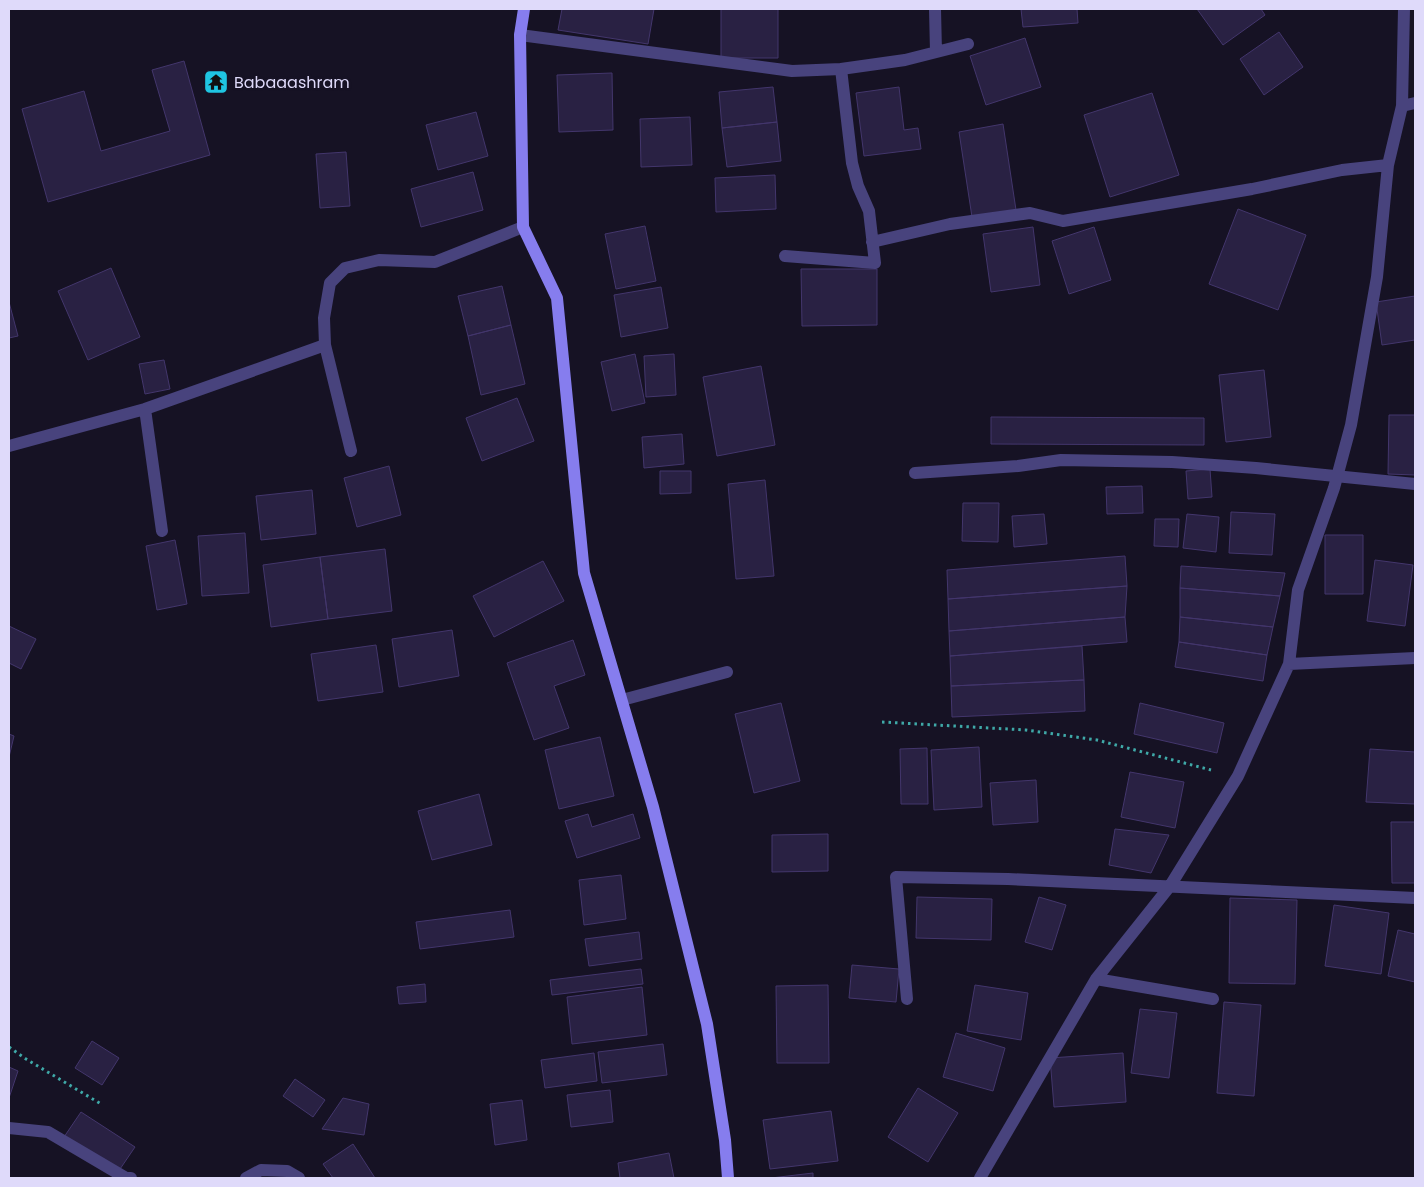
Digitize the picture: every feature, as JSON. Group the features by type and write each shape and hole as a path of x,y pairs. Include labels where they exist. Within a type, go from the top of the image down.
{"street":[{"path":"524,9 520,35 523,227 557,298 584,573 654,807 707,1024 725,1140 728,1178"},
{"path":"935,9 936,52"},
{"path":"980,1178 1096,979 1170,886 1238,776 1289,664 1298,590 1337,476 1351,425 1377,277 1388,165 1402,106 1404,9"},
{"path":"520,35 792,71 841,69 905,60 968,44"},
{"path":"785,256 875,263 869,210 858,186 852,163 841,69"},
{"path":"1402,106 1415,103"},
{"path":"872,242 950,224 1030,213 1063,221 1252,189 1342,170 1388,165"},
{"path":"351,451 326,345 324,318 330,283 345,268 379,260 435,262 523,227"},
{"path":"9,446 145,409 326,345"},
{"path":"145,409 162,531"},
{"path":"915,473 1018,466 1061,460 1181,463 1256,468 1415,484"},
{"path":"1289,664 1415,658"},
{"path":"622,700 728,672"},
{"path":"907,998 896,877 1008,879 1415,898"},
{"path":"1096,979 1212,999"},
{"path":"9,1128 48,1132 126,1178 131,1178"},
{"path":"246,1178 261,1170 286,1171 299,1178"}],"path":[{"path":"882,722 1026,730 1097,740 1238,776"},
{"path":"9,1047 101,1104"}],"building":[{"path":"562,9 654,9 648,44 558,30"},
{"path":"721,9 778,9 778,58 721,58"},
{"path":"1021,9 1077,9 1078,23 1023,27"},
{"path":"1197,9 1261,9 1265,15 1223,45"},
{"path":"1279,32 1303,67 1264,95 1240,59"},
{"path":"1025,38 1041,87 986,105 970,56"},
{"path":"184,61 210,155 48,202 22,109 84,91 101,151 170,131 152,70"},
{"path":"612,73 613,130 559,132 557,75"},
{"path":"773,87 777,122 722,128 719,92"},
{"path":"899,87 904,130 918,128 921,149 864,156 856,93"},
{"path":"1152,93 1179,175 1110,197 1084,115"},
{"path":"476,112 488,156 438,170 426,125"},
{"path":"690,117 692,165 641,167 640,119"},
{"path":"777,122 781,161 727,167 722,128"},
{"path":"1003,124 1016,210 972,217 959,132"},
{"path":"346,152 350,206 320,208 316,154"},
{"path":"473,172 483,210 421,227 411,189"},
{"path":"775,175 776,209 716,212 715,178"},
{"path":"1238,209 1306,235 1278,310 1209,284"},
{"path":"645,226 656,281 616,289 605,234"},
{"path":"1033,227 1040,285 991,292 983,234"},
{"path":"1094,227 1111,280 1069,294 1052,241"},
{"path":"111,268 140,337 88,360 58,291"},
{"path":"801,269 877,269 877,325 802,326"},
{"path":"502,286 511,325 468,336 458,296"},
{"path":"661,287 668,328 621,337 614,295"},
{"path":"1415,296 1415,340 1382,345 1376,302"},
{"path":"9,302 18,336 9,338"},
{"path":"511,325 525,384 481,395 468,336"},
{"path":"635,354 645,403 612,411 601,362"},
{"path":"674,354 676,395 646,397 644,356"},
{"path":"164,360 170,389 145,394 139,364"},
{"path":"761,366 775,445 717,456 703,377"},
{"path":"1264,370 1271,437 1226,442 1219,375"},
{"path":"517,398 534,441 482,461 466,418"},
{"path":"1389,415 1415,415 1415,475 1388,474"},
{"path":"991,417 1204,418 1204,445 991,444"},
{"path":"682,434 684,464 644,468 642,437"},
{"path":"389,466 401,515 357,527 344,478"},
{"path":"1210,469 1212,497 1188,499 1186,471"},
{"path":"660,471 691,471 691,493 660,494"},
{"path":"765,480 774,576 736,579 728,484"},
{"path":"1142,486 1143,513 1107,514 1106,487"},
{"path":"312,490 316,534 261,540 256,496"},
{"path":"963,503 999,503 998,542 962,541"},
{"path":"1231,512 1275,514 1272,555 1229,553"},
{"path":"1044,514 1047,544 1014,547 1012,516"},
{"path":"1187,514 1219,517 1216,552 1183,548"},
{"path":"1155,519 1179,519 1178,547 1154,546"},
{"path":"245,533 249,593 202,596 198,536"},
{"path":"1325,535 1363,535 1363,594 1325,594"},
{"path":"175,540 187,604 157,610 146,546"},
{"path":"385,549 392,611 328,619 320,557"},
{"path":"1125,556 1127,586 948,599 947,570"},
{"path":"320,557 328,619 271,627 263,565"},
{"path":"1375,560 1413,565 1405,626 1367,621"},
{"path":"543,561 564,601 494,637 473,596"},
{"path":"1181,566 1285,573 1280,596 1180,588"},
{"path":"1127,586 1125,617 949,631 948,599"},
{"path":"1180,588 1280,596 1273,627 1180,617"},
{"path":"1125,617 1127,642 950,656 949,631"},
{"path":"1180,617 1273,627 1267,655 1179,642"},
{"path":"9,626 36,639 21,669 9,663"},
{"path":"452,630 459,676 399,687 392,639"},
{"path":"573,640 585,675 554,686 569,728 534,740 507,663"},
{"path":"1179,642 1267,655 1263,681 1175,667"},
{"path":"376,645 383,692 318,701 311,654"},
{"path":"1082,646 1084,680 951,686 950,656"},
{"path":"1084,680 1085,711 952,717 951,686"},
{"path":"781,703 800,781 754,793 735,714"},
{"path":"1140,703 1224,723 1217,753 1134,734"},
{"path":"9,734 14,736 9,757"},
{"path":"600,737 614,796 559,809 545,750"},
{"path":"979,747 982,807 934,810 931,750"},
{"path":"927,748 928,804 901,804 900,749"},
{"path":"1370,749 1415,752 1415,804 1366,802"},
{"path":"1130,772 1184,782 1175,828 1121,817"},
{"path":"1036,780 1038,822 993,825 990,783"},
{"path":"479,794 492,845 432,860 418,811"},
{"path":"588,814 592,827 633,814 640,838 577,858 565,821"},
{"path":"1391,822 1415,822 1415,883 1392,883"},
{"path":"1115,829 1169,835 1151,873 1109,865"},
{"path":"828,834 828,871 772,872 772,835"},
{"path":"621,875 626,919 584,925 579,880"},
{"path":"917,897 992,899 991,940 916,938"},
{"path":"1039,897 1066,905 1052,950 1025,942"},
{"path":"1230,898 1297,900 1295,984 1229,983"},
{"path":"1334,905 1389,913 1381,974 1325,966"},
{"path":"510,910 514,937 420,949 416,922"},
{"path":"1398,930 1415,934 1415,982 1388,976"},
{"path":"639,932 642,959 589,966 585,939"},
{"path":"852,965 899,969 896,1002 849,998"},
{"path":"641,969 643,984 552,995 550,980"},
{"path":"425,984 426,1002 399,1004 397,987"},
{"path":"828,985 829,1063 777,1063 776,986"},
{"path":"975,985 1028,993 1021,1040 967,1031"},
{"path":"642,987 647,1035 572,1044 567,997"},
{"path":"1224,1002 1261,1005 1254,1096 1217,1093"},
{"path":"1140,1009 1177,1013 1169,1078 1131,1073"},
{"path":"956,1033 1005,1048 993,1091 943,1077"},
{"path":"92,1041 119,1058 102,1085 75,1068"},
{"path":"663,1044 667,1075 602,1083 598,1052"},
{"path":"594,1053 597,1081 545,1088 541,1060"},
{"path":"1123,1053 1126,1102 1054,1107 1050,1058"},
{"path":"9,1067 18,1071 9,1098"},
{"path":"295,1079 325,1100 313,1117 283,1096"},
{"path":"918,1088 958,1113 928,1162 888,1137"},
{"path":"610,1090 613,1122 571,1127 567,1095"},
{"path":"343,1098 369,1104 364,1135 322,1129"},
{"path":"522,1100 527,1140 495,1145 490,1104"},
{"path":"831,1111 838,1161 770,1169 763,1120"},
{"path":"81,1112 135,1147 118,1172 64,1137"},
{"path":"353,1144 375,1178 333,1178 323,1164"},
{"path":"669,1153 674,1178 620,1178 618,1163"},
{"path":"813,1173 813,1178 771,1178"}],"place":[{"name":"Babaaashram","path":"216,82"}]}
